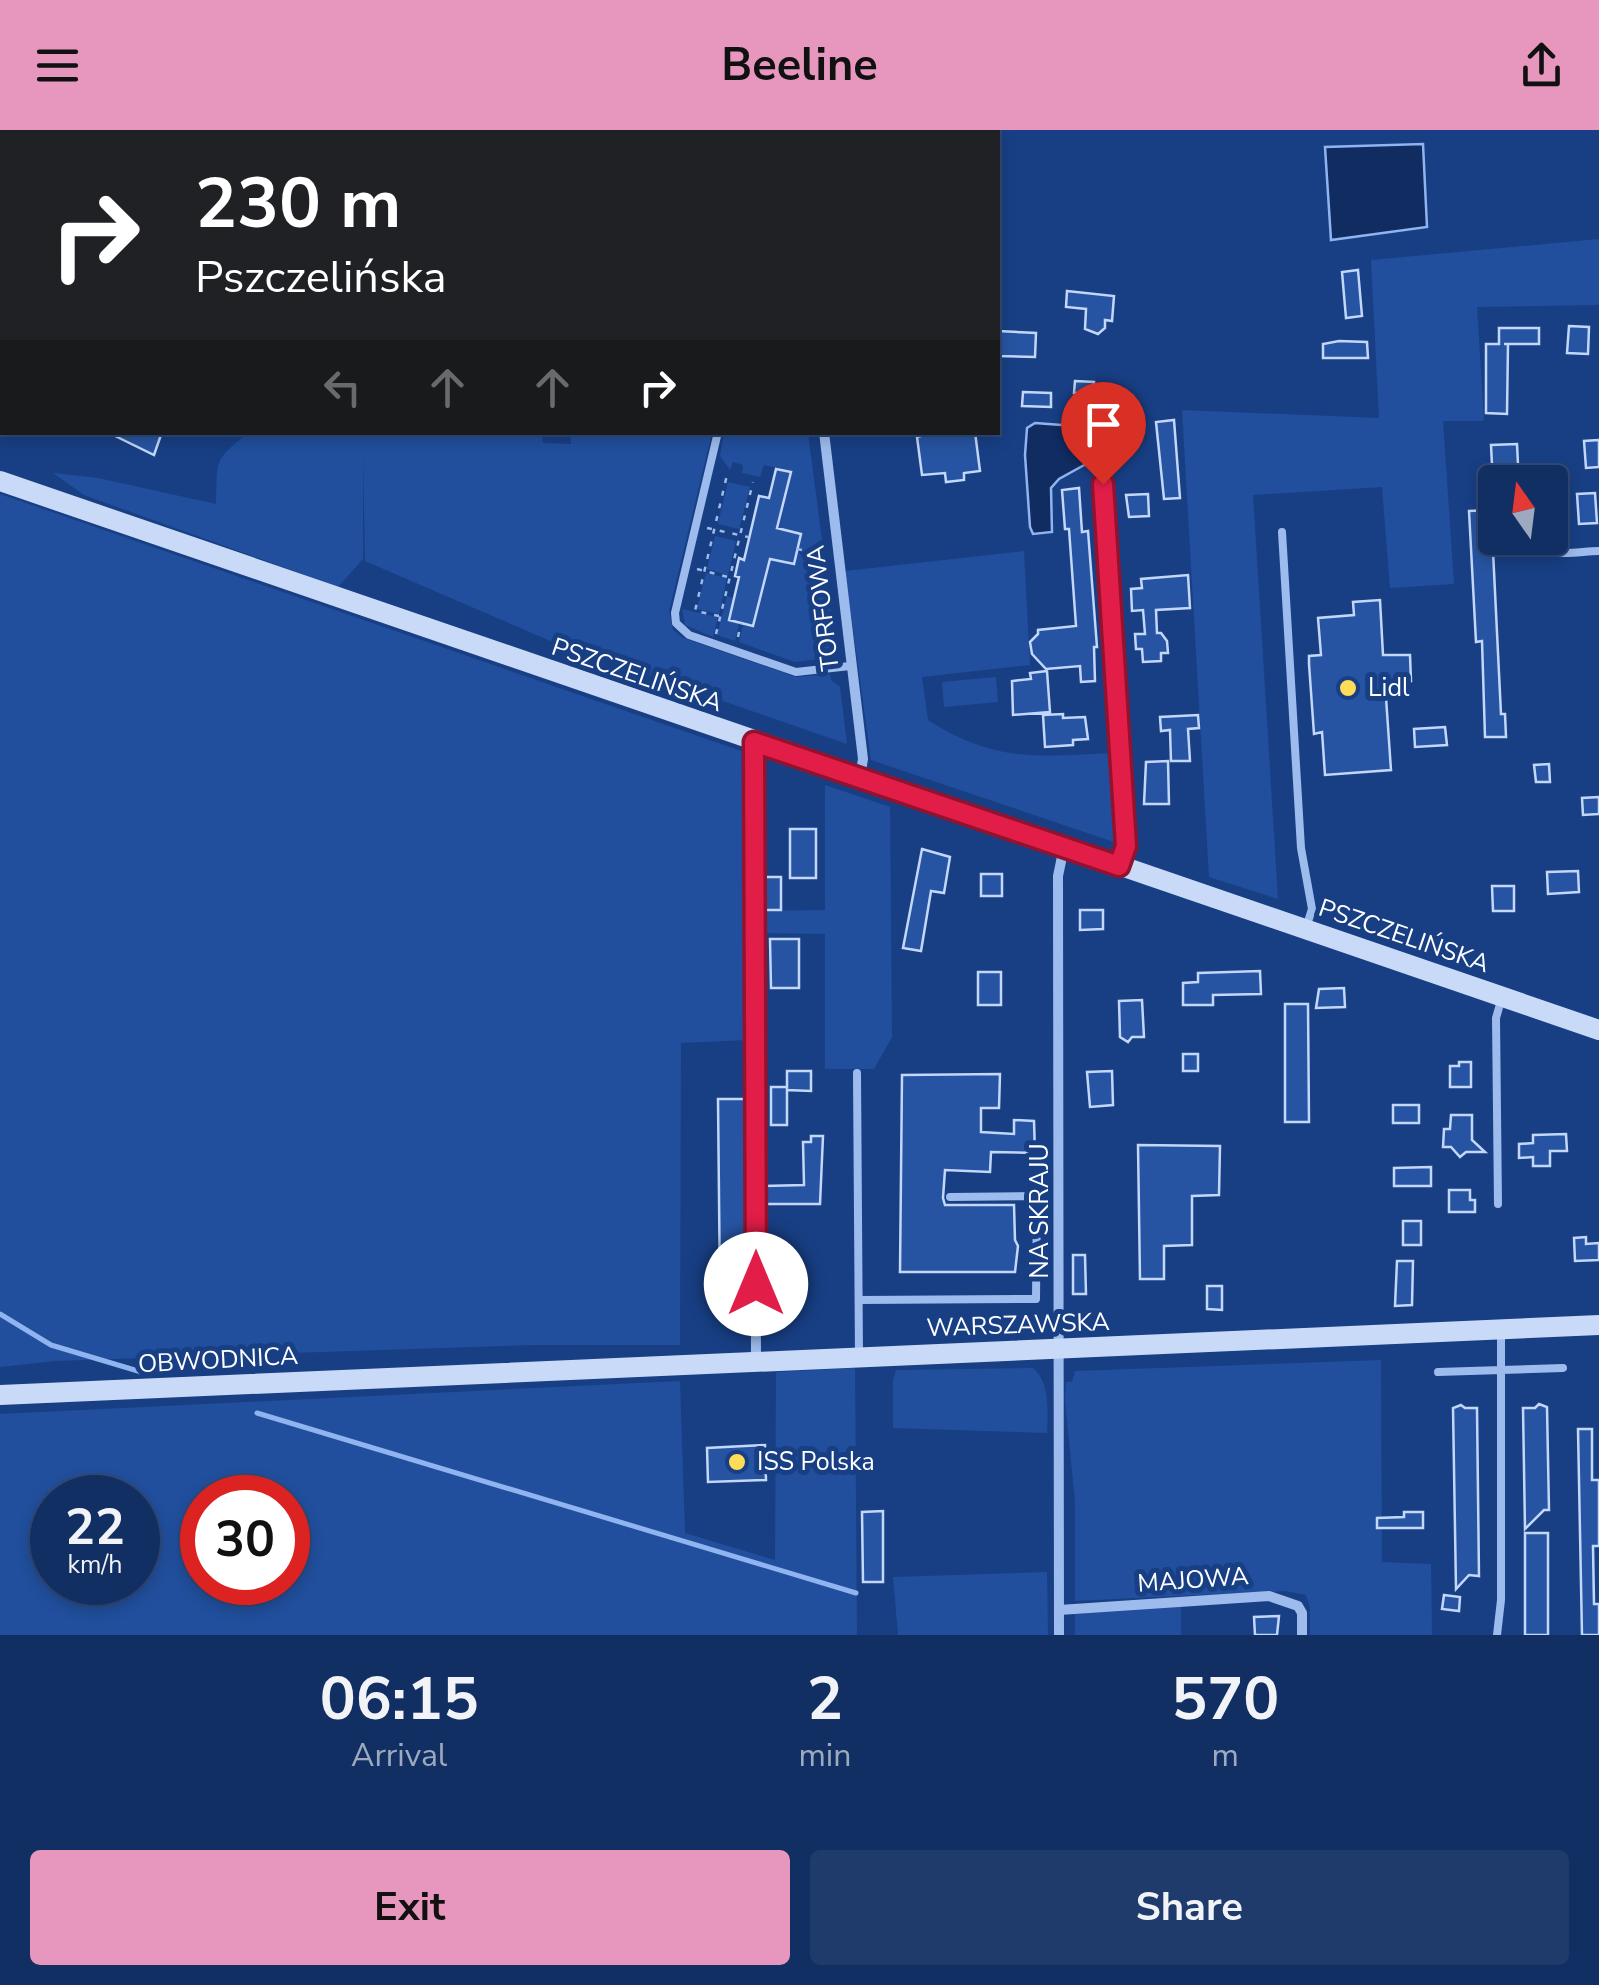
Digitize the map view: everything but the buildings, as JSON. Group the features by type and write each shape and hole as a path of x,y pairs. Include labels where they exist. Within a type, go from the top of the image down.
{"main road":[{"name":"PSZCZELIŃSKA","path":"0,481 1599,1030"},
{"name":"WARSZAWSKA","path":"439,1375 1599,1325"},
{"name":"OBWODNICA","path":"0,1394 439,1375"}],"street":[{"name":"TORFOWA","path":"824,435 863,759 860,778"},
{"path":"1103,484 1126,846 1119,866"},
{"path":"754,742 756,1361"},
{"name":"NA SKRAJU","path":"1059,1635 1058,876 1064,847"},
{"name":"MAJOWA","path":"1059,1610 1269,1596 1298,1606 1302,1613 1302,1635"}],"lane":[{"path":"717,435 674,613 676,623 684,632 796,672 850,666"},
{"path":"1282,532 1301,848 1312,909 1306,928"},
{"path":"1568,551 1599,550"},
{"path":"1498,1204 1496,1018 1502,997"},
{"path":"856,1072 860,1357"},
{"path":"859,1300 1036,1298 1037,1196 950,1197"},
{"path":"1497,1635 1501,1600 1501,1330"},
{"path":"1438,1372 1563,1368"}],"path":[{"path":"720,617 695,611 727,475"},
{"path":"726,640 715,637 752,482"},
{"path":"696,525 748,538"},
{"path":"797,550 802,550 822,580 840,578"},
{"path":"686,566 730,577"},
{"path":"736,644 741,623"}],"shaded area":[{"path":"1423,144 1427,227 1331,240 1325,147"},
{"path":"1599,239 1599,305 1477,307 1484,421 1443,421 1454,584 1390,588 1382,487 1253,495 1278,899 1209,877 1182,410 1379,418 1371,260"},
{"path":"1035,423 1075,426 1090,438 1091,446 1086,464 1051,488 1052,532 1033,534 1025,455 1027,428"},
{"path":"246,435 542,435 543,443 571,444 570,435 712,435 669,611 673,630 683,638 796,677 830,674 840,687 847,744 548,640 365,561 363,455 363,559 338,587 84,495 53,473 98,478 216,504 219,463"},
{"path":"724,435 808,435 827,578 799,548 802,533 779,528 792,471 764,465 760,477 742,473 743,465 733,462 730,470 720,456"},
{"path":"728,482 750,487 739,529 718,524"},
{"path":"0,494 747,753 747,1040 681,1043 680,1345 532,1345 55,1361 0,1367"},
{"path":"715,536 736,541 728,575 707,569"},
{"path":"798,551 821,582 827,581 835,648 827,658 795,662 739,642 743,625 754,627 771,560 794,566"},
{"path":"1024,551 1030,665 922,677 928,720 974,743 1016,754 1111,753 1117,843 871,760 845,571"},
{"path":"706,573 727,578 719,614 697,609"},
{"path":"727,596 733,598 728,621 739,624 735,641 717,635"},
{"path":"682,609 718,617 713,637 685,625"},
{"path":"996,677 998,702 944,707 942,682"},
{"path":"825,785 890,807 892,1037 874,1069 825,1069 825,934 760,933 761,911 825,910"},
{"path":"1381,1360 1382,1562 1431,1564 1432,1635 1310,1635 1306,1595 1285,1591 1075,1601 1075,1502 1065,1399 1066,1382 1072,1382 1075,1371"},
{"path":"855,1368 857,1635 0,1635 0,1414 680,1381 685,1533 775,1560 776,1372"},
{"path":"1033,1368 1045,1389 1047,1433 893,1428 896,1370"},
{"path":"1047,1572 1048,1635 898,1635 893,1577"},
{"path":"1181,1605 1181,1635 1075,1635 1075,1614"}],"waterway":[{"path":"0,1314 51,1345 148,1374"},
{"path":"257,1413 856,1593"}],"place":[{"name":"Lidl","path":"1348,688"},
{"name":"ISS Polska","path":"737,1462"}],"route":[{"path":"756,1284 754,742 1119,866 1126,846 1103,484"}]}
